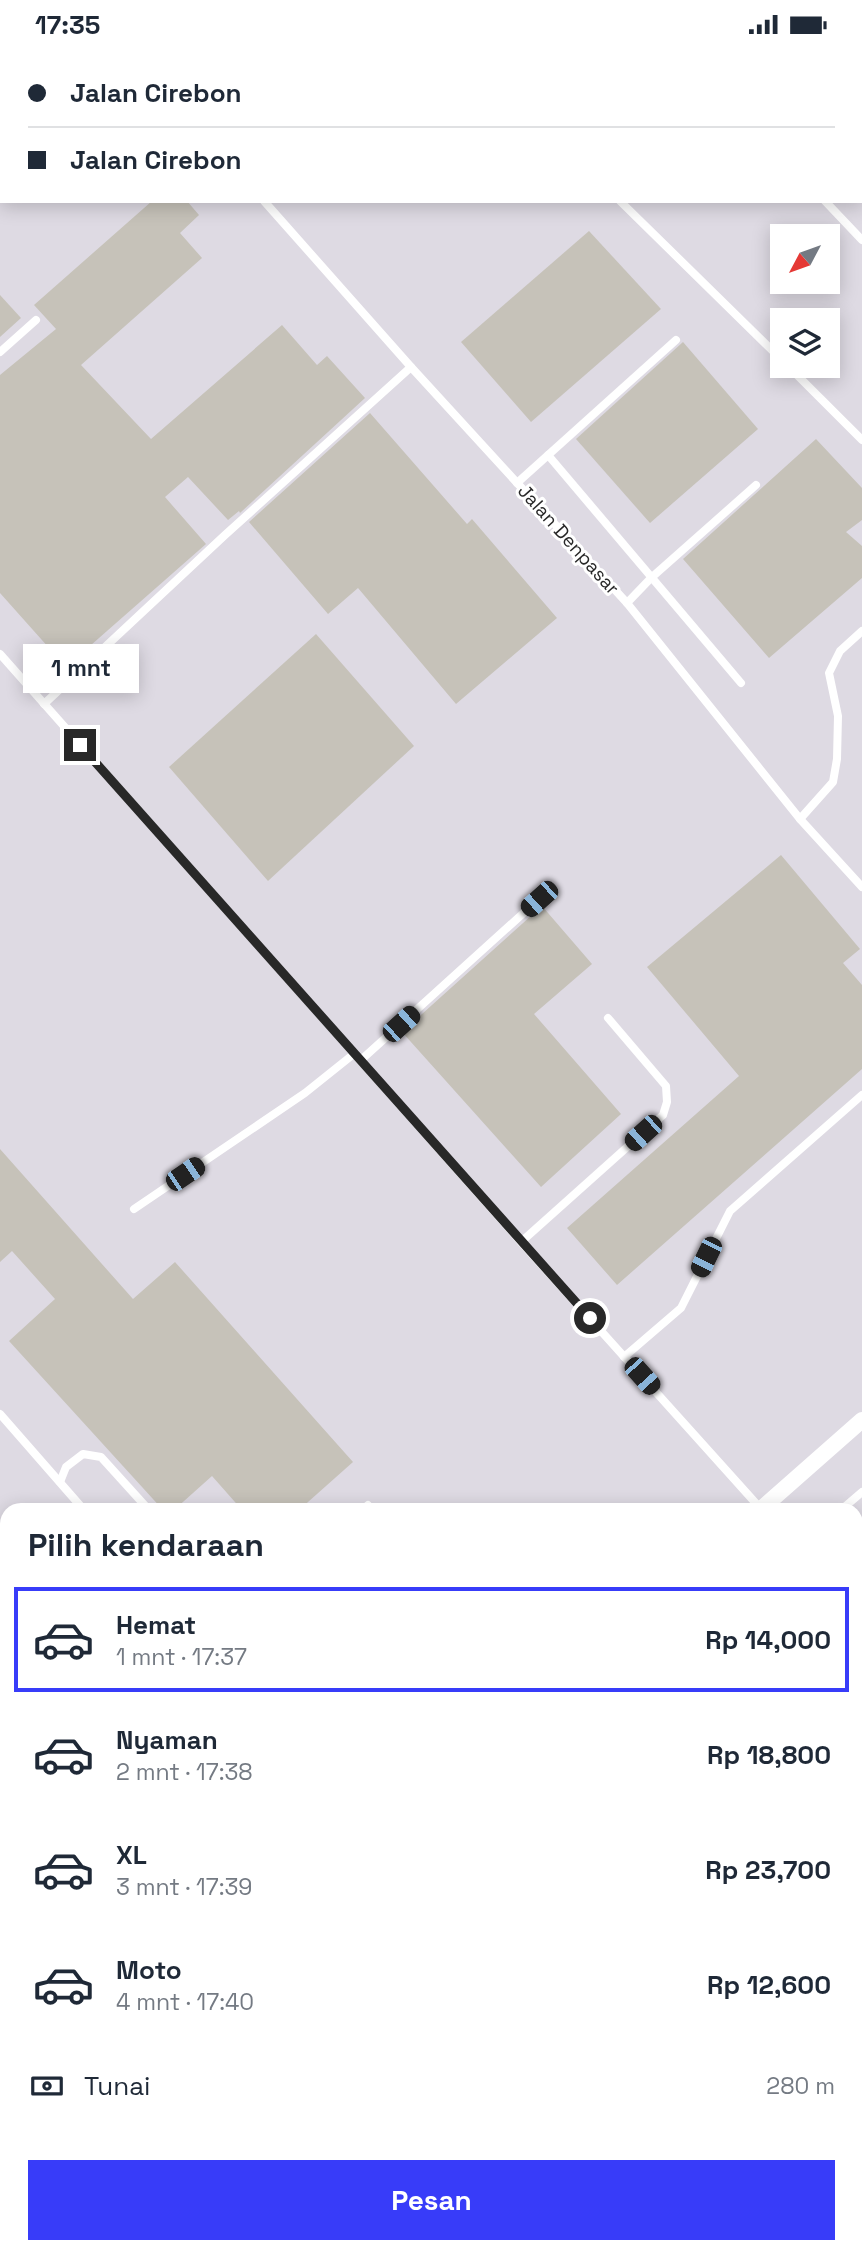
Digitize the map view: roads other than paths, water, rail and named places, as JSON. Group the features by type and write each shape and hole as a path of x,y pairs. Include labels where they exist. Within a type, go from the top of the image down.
{"street":[{"path":"769,1503 862,1420"}],"lane":[{"name":"Jalan Denpasar","path":"266,203 411,367 627,603 800,819 862,887"},
{"path":"622,203 770,348"},
{"path":"827,203 862,240"},
{"path":"0,352 36,320"},
{"path":"517,483 676,340"},
{"path":"44,704 411,367"},
{"path":"800,378 862,440"},
{"path":"548,454 741,683"},
{"path":"627,603 651,578 756,485"},
{"path":"800,819 832,782 837,759 838,716 830,673 839,651 862,631"},
{"path":"0,654 755,1503"},
{"path":"134,1209 358,1056 539,899"},
{"path":"521,1242 663,1115 667,1102 666,1086 608,1018"},
{"path":"624,1357 681,1308 730,1211 862,1095"},
{"path":"0,1414 78,1503"},
{"path":"60,1482 66,1467 83,1454 101,1457 143,1503"}]}
